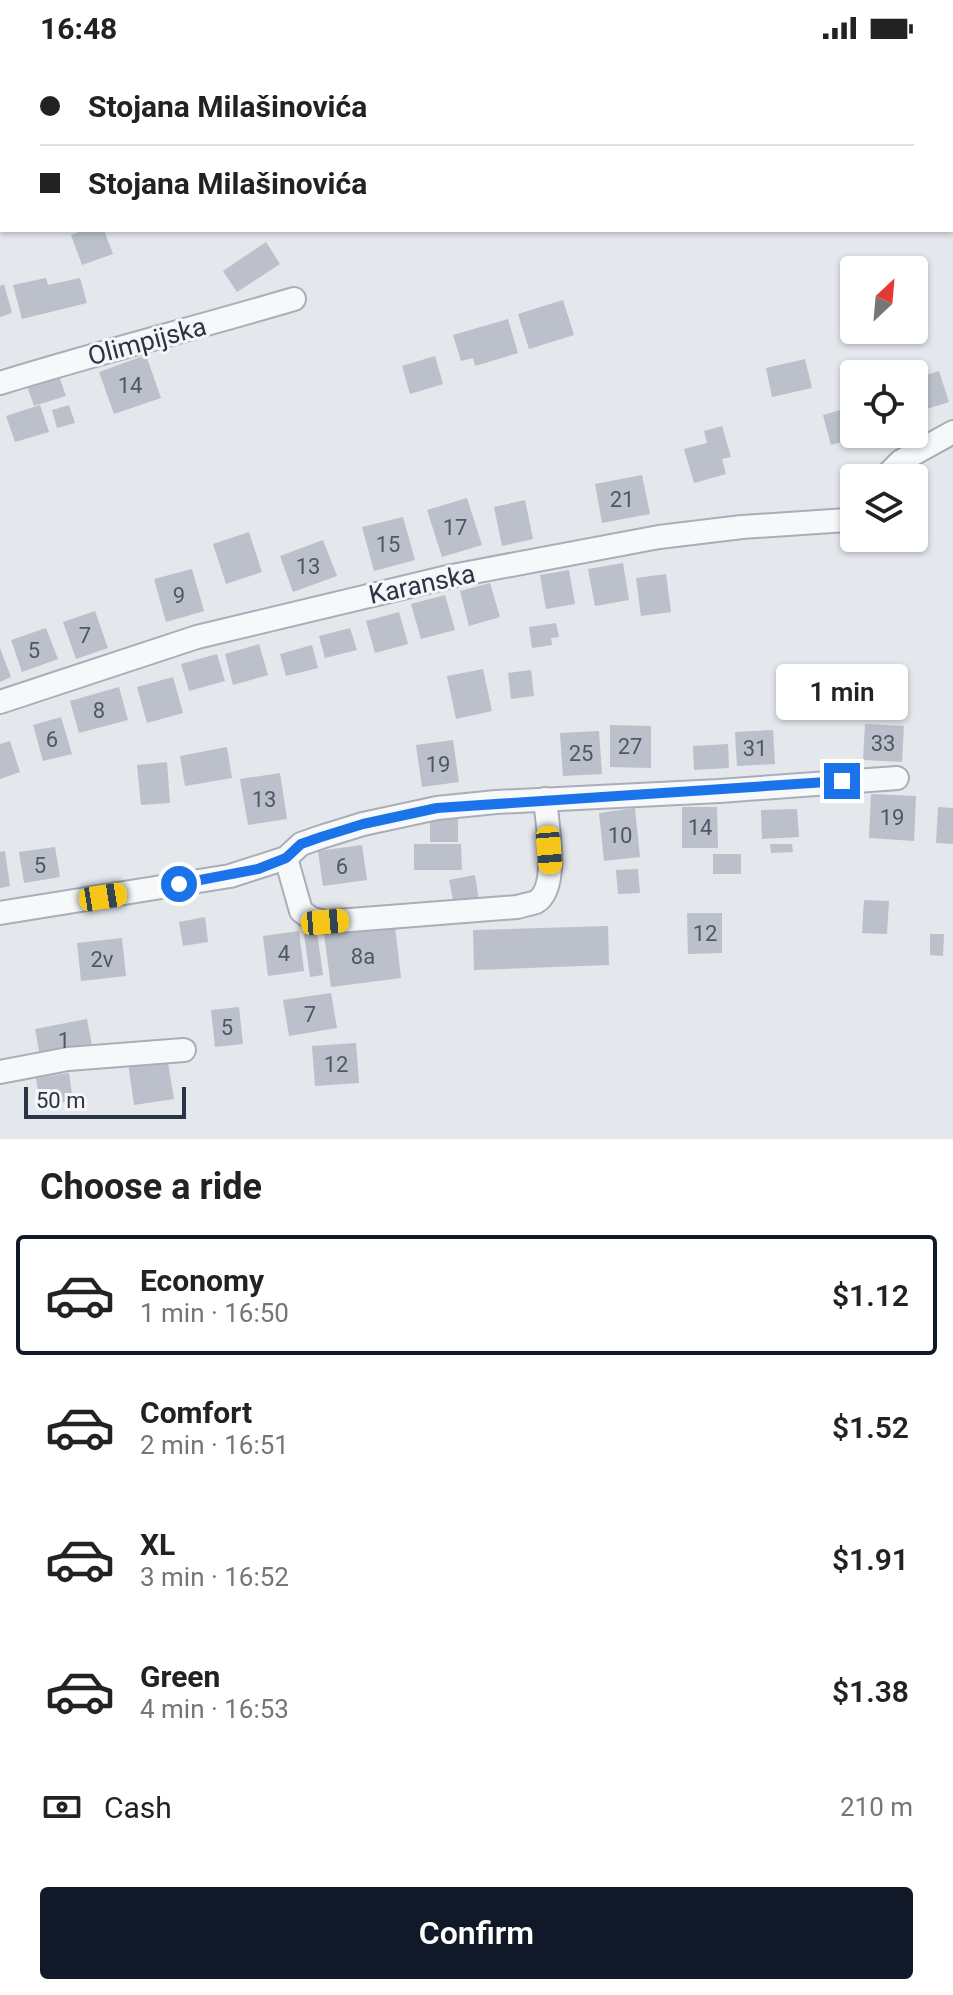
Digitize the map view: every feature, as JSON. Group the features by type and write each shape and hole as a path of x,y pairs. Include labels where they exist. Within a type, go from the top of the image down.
{"street":[{"name":"Olimpijska","path":"0,383 294,299"},
{"path":"898,464 953,432"},
{"name":"Karanska","path":"0,702 197,637 452,576 659,537 742,527 840,520"},
{"path":"0,913 230,876 286,858 301,844 363,824 437,808 897,778"},
{"path":"286,858 301,911 312,919 325,922 517,907 537,901 546,890 551,875 545,799"},
{"path":"0,1072 68,1059 184,1050"}],"building":[{"path":"105,232 113,254 82,265 71,235"},
{"path":"266,242 280,264 237,292 223,271"},
{"path":"46,278 48,285 80,278 87,303 22,319 13,285"},
{"path":"4,284 12,313 0,317 0,286"},
{"path":"563,300 574,335 529,349 518,314"},
{"path":"508,319 518,353 475,366 473,358 461,361 453,335"},
{"path":"146,355 161,398 114,414 99,372"},
{"path":"435,356 443,384 410,394 402,366"},
{"path":"805,359 812,388 772,397 766,368"},
{"path":"939,371 949,402 928,409 928,375"},
{"path":"59,376 66,396 34,406 27,386"},
{"path":"40,405 49,432 15,442 6,416"},
{"path":"69,405 75,423 57,428 52,410"},
{"path":"840,410 840,442 831,445 823,415"},
{"path":"722,426 731,457 722,459 726,474 694,483 684,449 707,443 704,431"},
{"path":"642,475 650,514 602,523 595,484"},
{"path":"467,498 482,545 442,557 427,510"},
{"path":"525,500 533,539 502,546 494,507"},
{"path":"403,517 415,560 374,571 362,527"},
{"path":"249,532 262,572 226,584 213,544"},
{"path":"323,540 337,576 293,592 280,556"},
{"path":"623,563 629,600 595,606 588,569"},
{"path":"192,569 204,611 166,622 154,579"},
{"path":"569,570 575,604 546,609 540,575"},
{"path":"666,574 671,612 641,616 636,578"},
{"path":"490,583 500,617 469,626 460,591"},
{"path":"445,595 455,630 421,639 411,604"},
{"path":"95,611 108,648 76,659 63,622"},
{"path":"399,612 408,644 375,653 366,621"},
{"path":"556,623 559,637 551,638 552,645 532,648 529,627"},
{"path":"46,628 58,659 22,672 11,640"},
{"path":"350,628 357,650 325,658 319,636"},
{"path":"259,644 268,675 233,685 225,654"},
{"path":"312,645 318,668 286,676 280,654"},
{"path":"0,648 11,677 0,682"},
{"path":"217,654 225,681 189,691 181,664"},
{"path":"483,669 492,711 456,719 447,676"},
{"path":"531,670 534,696 511,699 508,673"},
{"path":"173,677 183,713 147,723 137,687"},
{"path":"119,687 128,720 79,733 70,701"},
{"path":"61,717 72,754 43,761 33,725"},
{"path":"865,724 904,726 902,762 863,760"},
{"path":"610,725 651,726 651,768 610,767"},
{"path":"773,730 775,764 737,766 735,732"},
{"path":"599,731 602,774 563,776 560,733"},
{"path":"453,740 459,782 422,787 416,745"},
{"path":"10,741 20,772 0,779 0,744"},
{"path":"728,744 729,768 694,770 693,746"},
{"path":"227,747 232,778 185,786 180,756"},
{"path":"167,762 170,803 141,805 137,765"},
{"path":"280,773 287,819 248,825 240,779"},
{"path":"871,794 916,796 914,841 869,838"},
{"path":"682,807 717,807 718,848 682,848"},
{"path":"938,807 953,808 953,844 936,843"},
{"path":"635,808 640,857 604,861 599,813"},
{"path":"797,809 799,837 762,839 761,810"},
{"path":"430,816 458,817 458,842 430,842"},
{"path":"414,844 461,844 462,870 414,870"},
{"path":"770,844 792,844 793,852 771,853"},
{"path":"362,845 367,880 323,886 318,851"},
{"path":"55,847 60,877 24,883 19,852"},
{"path":"5,851 10,886 0,888 0,852"},
{"path":"713,854 741,854 741,874 713,874"},
{"path":"638,869 640,893 618,894 616,870"},
{"path":"475,875 479,901 454,905 449,880"},
{"path":"864,900 889,901 887,934 862,933"},
{"path":"687,913 722,913 722,953 688,954"},
{"path":"205,917 208,942 183,946 179,922"},
{"path":"395,926 401,978 331,987 324,934"},
{"path":"608,926 609,965 474,970 473,930"},
{"path":"299,931 304,971 268,976 263,936"},
{"path":"317,932 323,975 310,977 304,934"},
{"path":"930,934 944,934 943,956 930,955"},
{"path":"122,938 126,976 81,981 77,943"},
{"path":"331,993 337,1028 289,1036 283,1000"},
{"path":"239,1007 243,1044 215,1047 211,1010"},
{"path":"87,1019 93,1051 41,1061 35,1029"},
{"path":"356,1043 359,1083 315,1086 312,1046"},
{"path":"167,1057 174,1099 134,1105 128,1063"},
{"path":"69,1073 73,1101 40,1106 36,1078"}],"route":[{"path":"179,884 258,869 286,858 301,844 321,837 363,824 437,808 842,781"}]}
